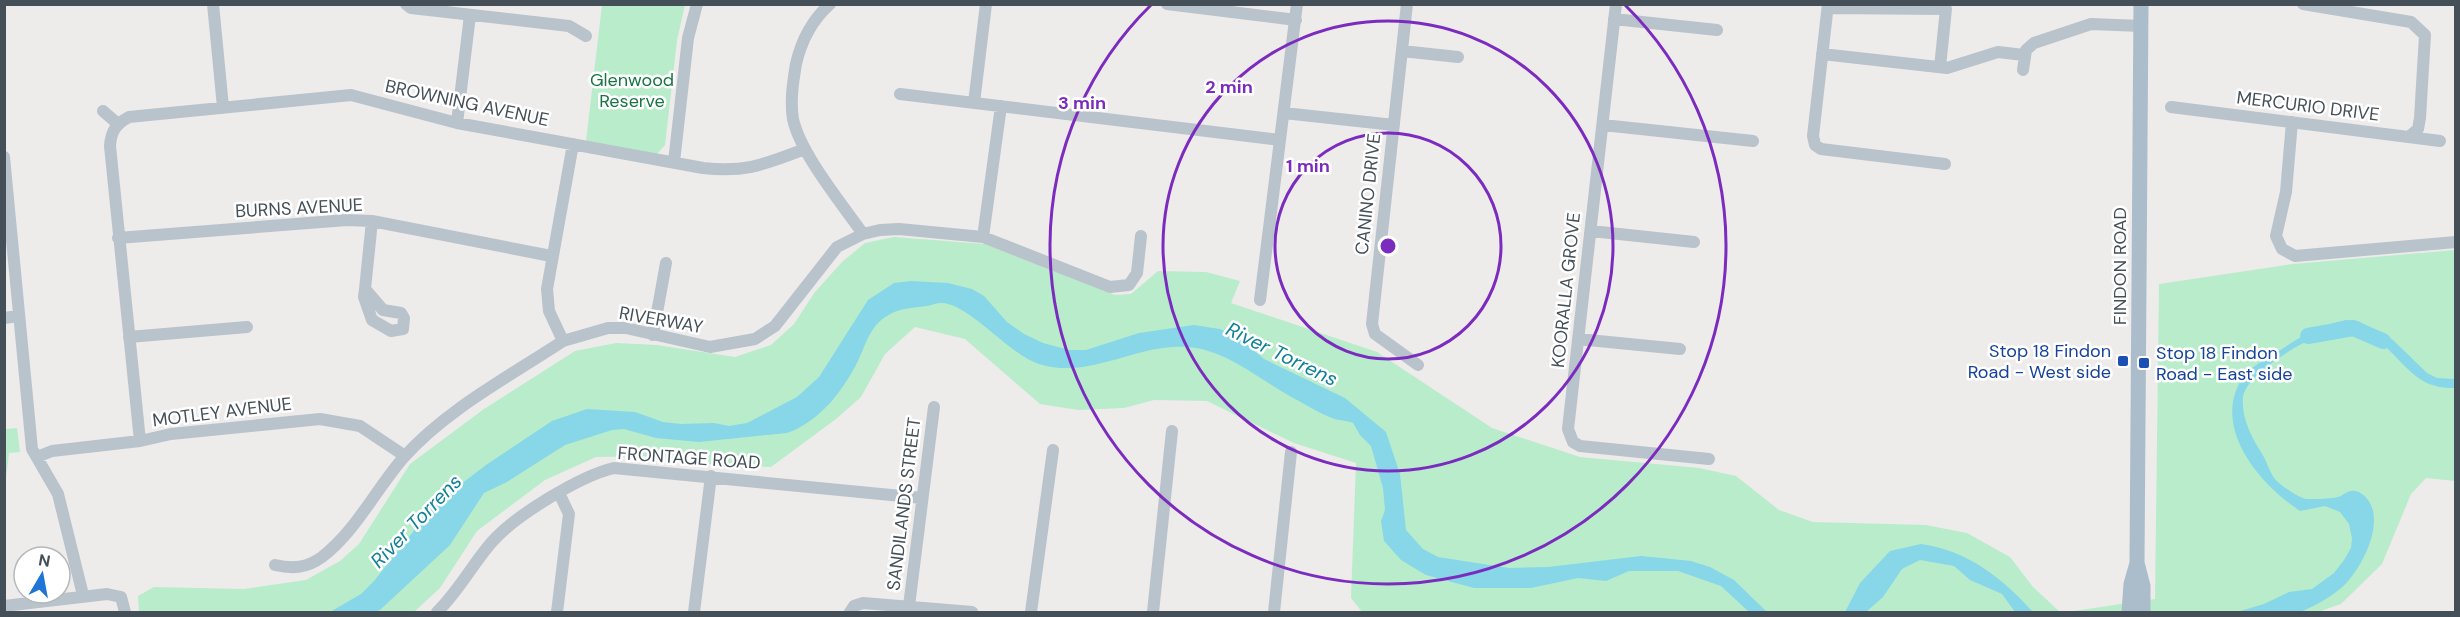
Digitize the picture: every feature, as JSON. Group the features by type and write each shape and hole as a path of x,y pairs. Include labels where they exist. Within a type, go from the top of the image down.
{"main road":[{"name":"FINDON ROAD","path":"2136,611 2143,586 2137,563 2141,4"}],"street":[{"path":"213,4 223,107"},
{"path":"406,4 411,8 569,26 586,36"},
{"path":"674,162 688,38 697,4"},
{"path":"830,4 808,30 798,54 793,81 794,122 805,149 863,234"},
{"path":"974,103 986,4"},
{"path":"1167,4 1296,20"},
{"path":"1260,300 1297,4"},
{"name":"CANINO DRIVE","path":"1407,4 1372,324 1375,334 1418,365"},
{"name":"KOORALLA GROVE","path":"1616,4 1568,429 1573,441 1580,446 1709,459"},
{"path":"2303,4 2411,22 2425,35 2420,118 2418,129 2410,135"},
{"path":"1940,67 1946,9 1828,6 1813,136 1815,145 1821,149 1946,164"},
{"path":"457,123 470,15"},
{"path":"1614,19 1717,30"},
{"path":"2023,70 2024,55 2034,43 2091,24 2141,26"},
{"path":"1402,51 1458,57"},
{"path":"1822,54 1947,68 1998,52 2024,55"},
{"path":"900,94 1280,140"},
{"name":"BROWNING AVENUE","path":"118,124 139,116 351,95 457,123 731,171 760,166 805,149"},
{"path":"983,237 1001,106"},
{"name":"MERCURIO DRIVE","path":"2172,107 2410,135 2440,141"},
{"path":"103,111 118,124 113,130 110,146 140,441"},
{"path":"1284,113 1394,125"},
{"path":"2292,122 2286,192 2276,236 2282,249 2295,256 2456,242"},
{"path":"1603,125 1753,141"},
{"path":"563,341 549,311 547,289 551,256 573,144"},
{"path":"4,158 31,440 37,457 58,494 83,595"},
{"name":"BURNS AVENUE","path":"118,238 347,220 372,222 551,256"},
{"path":"365,289 372,222"},
{"name":"RIVERWAY","path":"275,565 301,567 329,551 405,456 456,411 563,341 608,328 626,328 710,347 755,339 775,326 837,247 863,234 899,229 983,237 1110,287 1119,288 1129,285 1137,273 1141,236"},
{"path":"1591,231 1694,242"},
{"path":"653,335 666,263"},
{"path":"4,318 20,316"},
{"path":"129,337 247,327"},
{"path":"1578,339 1680,349"},
{"name":"SANDILANDS STREET","path":"909,606 934,407"},
{"name":"MOTLEY AVENUE","path":"37,457 52,451 140,441 171,434 320,419 360,426 405,456"},
{"path":"1153,612 1172,431"},
{"path":"1031,612 1053,450"},
{"path":"1274,612 1291,452"},
{"name":"FRONTAGE ROAD","path":"436,612 506,528 559,493 598,472 614,468 922,498"},
{"path":"694,612 711,476"},
{"path":"556,612 569,514 559,493"},
{"path":"4,606 107,594 121,597 125,612"},
{"path":"850,612 854,606 863,603 972,612"}],"green space":[{"name":"Glenwood Reserve","path":"602,5 685,5 677,40 665,145 657,154 586,141"},
{"path":"894,237 985,244 1115,295 1131,294 1158,271 1206,272 1240,281 1231,303 1377,352 1492,428 1580,457 1699,468 1736,476 1779,510 1813,522 1926,525 1967,533 2010,557 2033,587 2060,612 1362,612 1351,598 1356,463 1294,443 1207,401 1154,400 1124,408 1078,410 1040,404 965,339 915,327 885,354 861,397 836,419 771,467 721,466 661,456 596,457 545,480 477,531 440,588 414,612 139,612 138,596 154,587 244,589 306,580 340,561 359,544 410,464 484,409 575,351 616,343 657,345 735,357 771,345 794,324 815,292 842,262 865,243"},
{"path":"2455,250 2455,481 2426,478 2411,494 2382,564 2341,604 2318,612 2067,612 2155,599 2159,284 2293,264"},
{"path":"17,428 20,452 9,453 5,487 5,429"}],"water":[{"name":"River Torrens","path":"911,281 948,283 972,289 984,296 1007,322 1024,334 1043,343 1069,350 1086,350 1139,333 1194,325 1220,329 1237,336 1264,359 1345,398 1386,432 1400,474 1406,530 1423,549 1438,557 1509,568 1548,567 1641,556 1691,561 1710,567 1734,580 1767,612 1749,612 1721,586 1678,571 1629,571 1606,581 1578,578 1531,588 1474,588 1426,575 1401,560 1384,541 1381,521 1385,510 1383,488 1371,446 1360,435 1353,423 1324,414 1231,360 1201,349 1167,348 1077,368 1058,368 1039,364 1027,359 963,310 940,303 901,310 881,320 872,330 852,372 837,394 820,413 799,428 787,433 699,442 656,438 624,429 612,430 565,445 507,482 484,493 450,545 380,610 330,612 361,594 374,581 435,504 486,465 552,421 587,409 635,412 663,422 681,424 714,423 729,426 747,423 797,397 819,377 868,300 894,283"},
{"path":"2346,320 2358,321 2393,340 2427,373 2437,378 2455,379 2455,388 2440,387 2425,382 2415,376 2367,332 2344,327 2319,336 2286,353 2257,376 2247,387 2243,397 2245,419 2250,433 2276,480 2306,499 2337,497 2350,491 2362,494 2370,503 2374,515 2373,529 2370,543 2356,570 2340,589 2326,599 2294,613 2237,612 2264,604 2289,592 2312,589 2334,573 2351,548 2352,538 2349,524 2340,512 2325,506 2300,511 2285,500 2257,472 2237,438 2233,419 2233,401 2240,382 2253,368 2311,332"},
{"path":"1921,544 1954,553 1983,568 1997,577 2033,612 2015,612 2002,594 1970,580 1954,566 1920,560 1902,569 1883,597 1866,612 1845,612 1860,583 1890,551"}],"waterway":[{"name":"River Torrens","path":"2308,336 2353,328 2383,341"}],"place":[{"name":"Stop 18 Findon Road - West side","path":"2123,361"},
{"name":"Stop 18 Findon Road - East side","path":"2144,363"}]}
